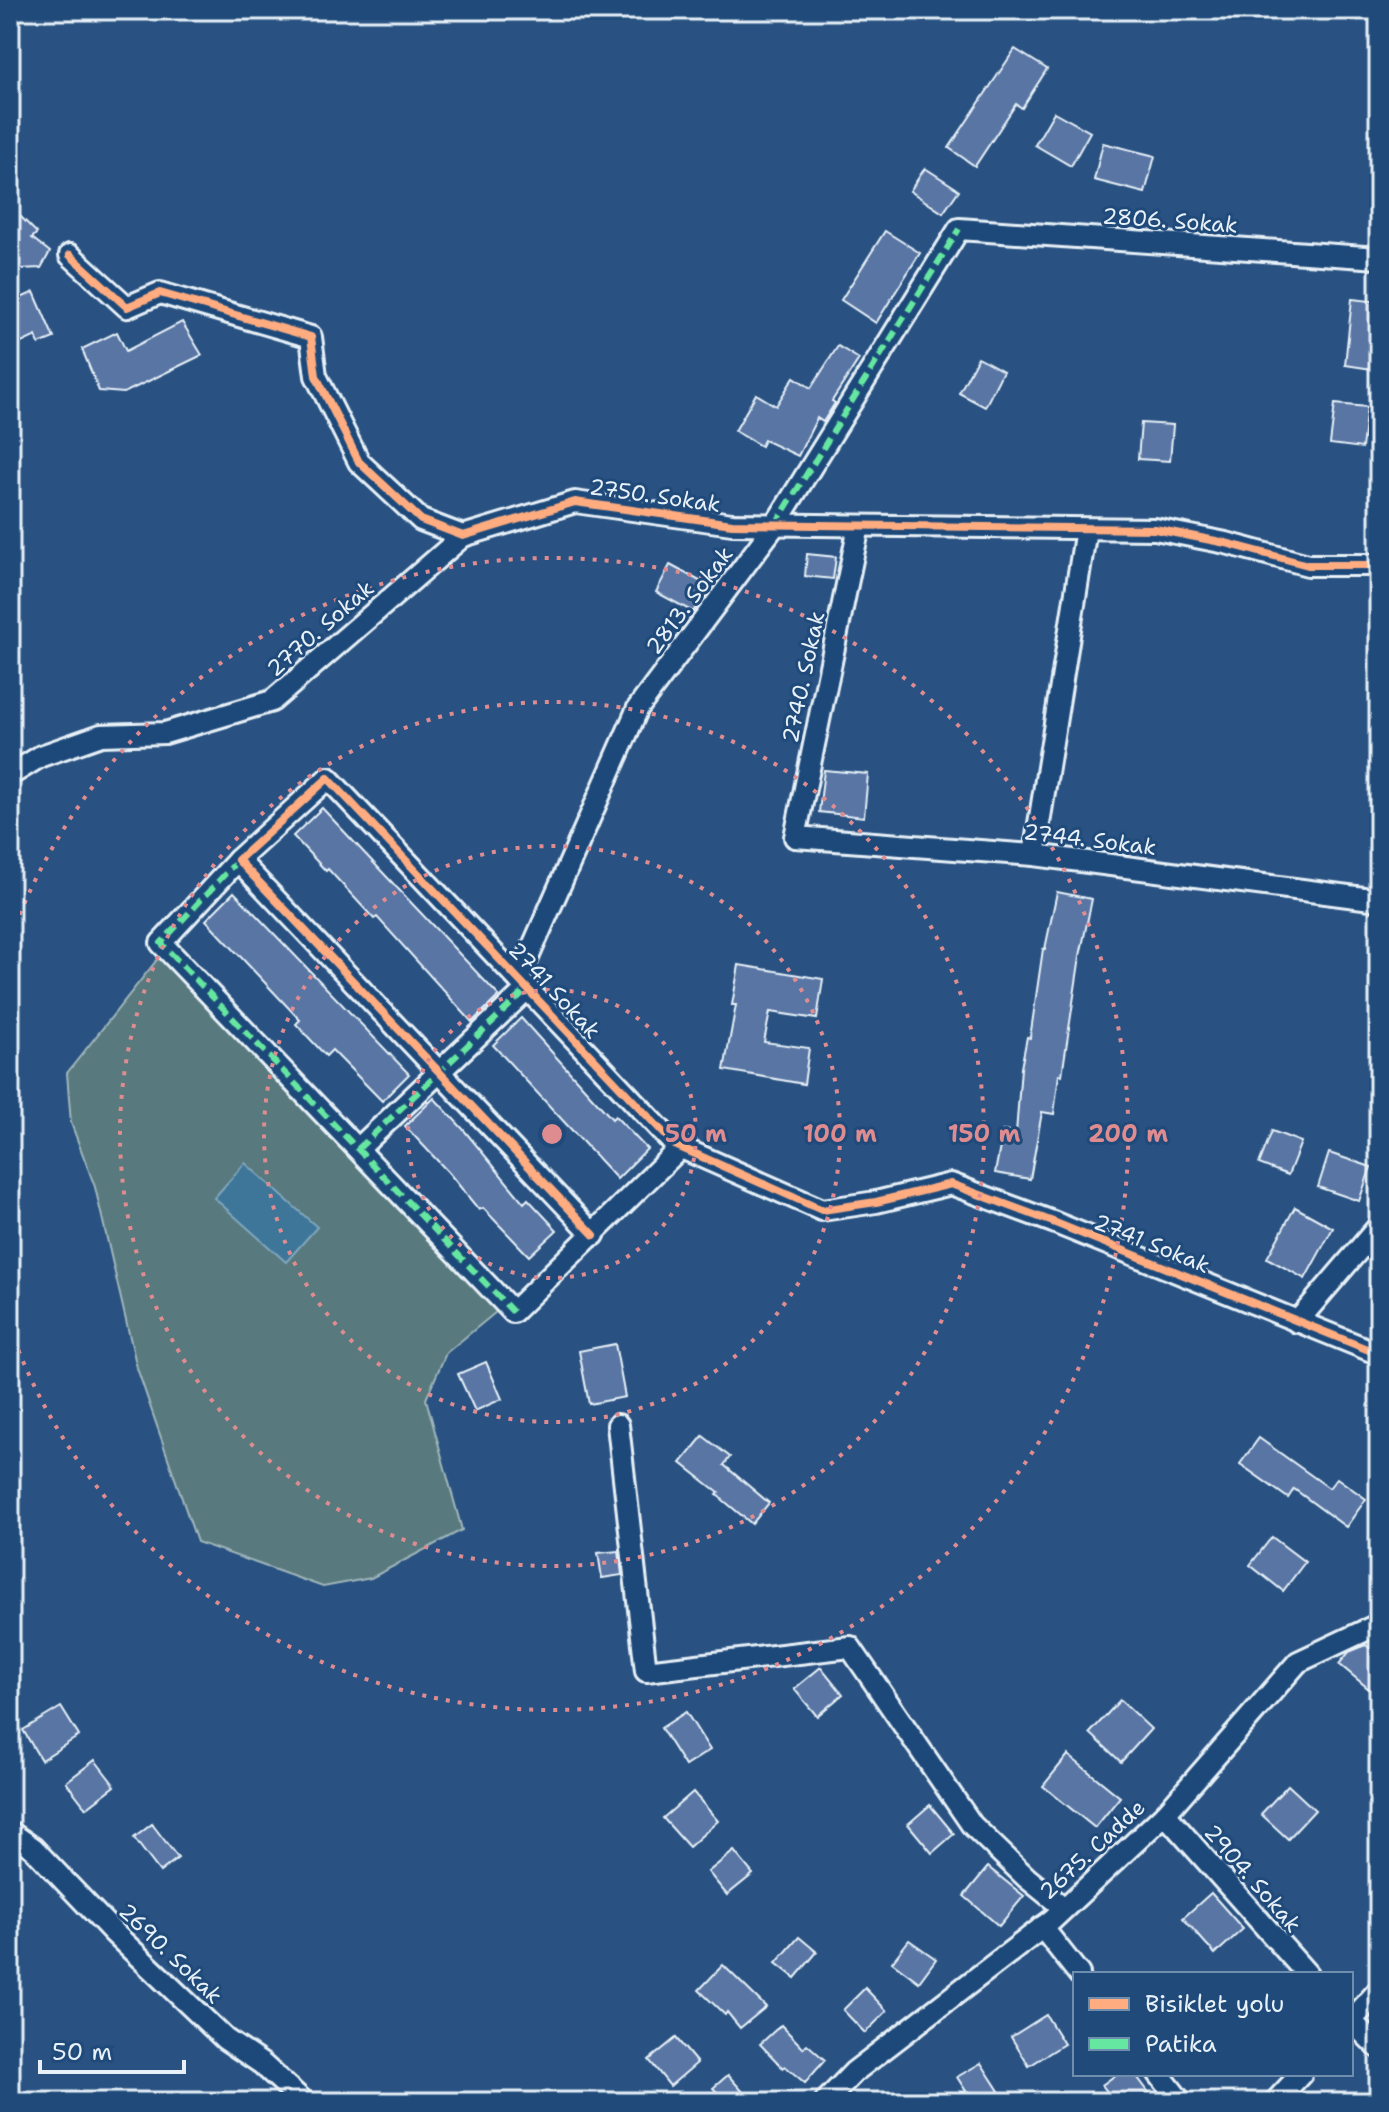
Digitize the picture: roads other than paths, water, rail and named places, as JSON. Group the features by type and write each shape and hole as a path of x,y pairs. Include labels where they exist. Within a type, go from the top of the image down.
{"street":[{"name":"2806. Sokak","path":"959,229 1379,258"},
{"name":"2813. Sokak","path":"523,983 638,708 775,525 959,229"},
{"path":"70,255 127,307 160,293 311,337 316,376 359,462 421,520 463,536"},
{"name":"2750. Sokak","path":"463,536 575,502 732,524 1155,529 1226,543 1308,565 1379,565"},
{"name":"2740. Sokak","path":"795,837 859,526"},
{"path":"1034,855 1086,529"},
{"name":"2770. Sokak","path":"10,775 41,756 101,735 165,733 272,701 463,536"},
{"name":"2741 Sokak","path":"238,860 328,778 675,1145 822,1210 876,1202 951,1184 1066,1227 1379,1354"},
{"name":"2744. Sokak","path":"795,837 1034,855 1379,900"},
{"path":"594,1235 238,860 161,943 513,1312 594,1235 681,1147"},
{"path":"358,1149 438,1072 523,983"},
{"path":"1297,1322 1379,1226"},
{"path":"618,1425 646,1671 850,1647 972,1825 1027,1878 1064,1908"},
{"name":"2675. Cadde","path":"825,2102 854,2072 1064,1908 1165,1814 1298,1662 1379,1624"},
{"name":"2904. Sokak","path":"1165,1814 1305,1972"},
{"name":"2690. Sokak","path":"10,1832 33,1848 114,1933 225,2039 262,2064 304,2102"},
{"path":"1042,1927 1077,1972"},
{"path":"1353,2019 1379,1990"},
{"path":"1353,2023 1379,2048"},
{"path":"1161,2076 1181,2102"},
{"path":"1275,2102 1299,2076"}],"water":[{"path":"245,1163 317,1227 286,1262 214,1198"}]}
